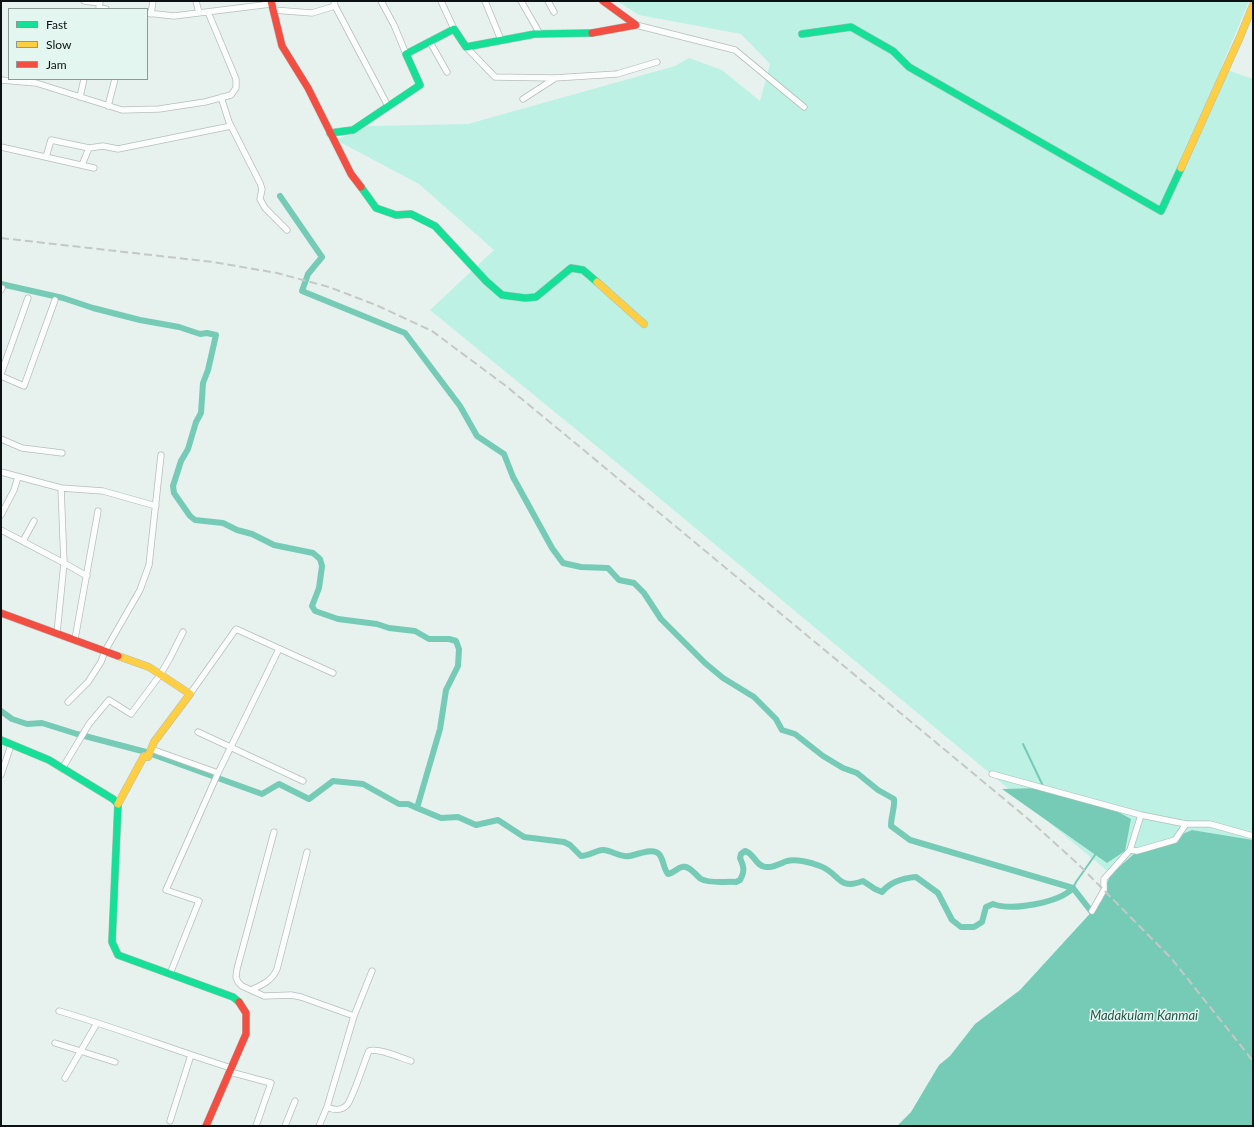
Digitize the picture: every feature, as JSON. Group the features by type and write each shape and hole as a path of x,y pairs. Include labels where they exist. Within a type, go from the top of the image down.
{"street":[{"path":"84,1 100,2"},
{"path":"153,1 149,13 174,16 272,5 312,14 335,3 388,106"},
{"path":"196,1 199,13"},
{"path":"330,133 353,130 420,85 394,25 381,1"},
{"path":"441,1 454,29 466,47 494,77 554,78 616,74 657,62"},
{"path":"485,1 501,40"},
{"path":"521,1 540,34"},
{"path":"548,1 554,12"},
{"path":"603,1 636,25 735,50 804,107"},
{"path":"272,5 282,46 308,88 351,174 376,208 396,215 411,214 435,226 486,281 502,295 525,298 536,297 571,268 583,270 644,324"},
{"path":"802,34 851,27 893,51 909,67 1161,211 1253,5"},
{"path":"1,80 36,83 122,110 159,109 205,102 231,95 236,88 236,79 208,12"},
{"path":"466,47 540,34 586,34 636,25"},
{"path":"406,54 454,29"},
{"path":"430,42 448,72"},
{"path":"523,98 554,78"},
{"path":"80,97 84,80"},
{"path":"108,106 115,80"},
{"path":"221,97 231,126 260,183 262,189 260,199 262,204 287,230"},
{"path":"46,157 51,140 89,148 103,146 118,149 231,126"},
{"path":"1,147 94,168"},
{"path":"82,165 89,148"},
{"path":"28,298 1,375 24,386 55,300"},
{"path":"1,439 22,448 62,453"},
{"path":"68,702 88,682 140,590 149,565 161,455"},
{"path":"1,472 61,488 103,491 156,506"},
{"path":"1,515 14,490 18,477"},
{"path":"58,633 64,563 61,488"},
{"path":"75,639 98,511"},
{"path":"23,541 34,521"},
{"path":"1,530 86,576"},
{"path":"1,613 149,667 190,694"},
{"path":"206,1126 246,1034 248,1019 243,1006 233,997 118,955 112,942 118,804 144,756 148,757 154,742 236,629 333,673"},
{"path":"62,769 89,724 110,700 131,714 160,675 183,632"},
{"path":"170,974 198,901 166,890 218,773 279,648"},
{"path":"198,732 303,781"},
{"path":"1,740 48,760 113,799 118,804"},
{"path":"1,775 11,745"},
{"path":"151,750 218,773"},
{"path":"992,774 1141,815 1186,824 1210,824 1253,836"},
{"path":"1092,911 1104,890 1104,879 1130,850 1141,815"},
{"path":"1130,850 1137,851 1175,840 1186,824"},
{"path":"274,832 237,970 236,977 238,982 242,986 268,996 286,994 301,996 354,1016"},
{"path":"251,990 270,980 274,977 278,970 307,852"},
{"path":"319,1126 354,1016 372,970"},
{"path":"59,1011 271,1083 256,1126"},
{"path":"65,1078 97,1023"},
{"path":"55,1043 115,1062"},
{"path":"326,1107 337,1110 347,1104 369,1051 374,1049 411,1061"},
{"path":"170,1121 191,1055"},
{"path":"285,1126 295,1101"}],"shaded area":[{"path":"617,1 1249,1 1221,68 1253,79 1253,840 1192,830 1134,854 1111,874 622,467 430,310 494,250 419,184 336,140 369,126 468,124 675,66 689,58 722,70 760,101 770,64 741,34 639,15"}],"water":[{"path":"1043,788 1113,809 1131,819 1125,851 1107,863 1002,789"},
{"name":"Madakulam Kanmai","path":"1192,830 1253,840 1253,1126 897,1126 911,1112 939,1065 950,1056 975,1024 1020,990 1096,907 1111,874 1134,854"}],"waterway":[{"path":"280,196 322,257 308,274 302,291 405,333 460,406 477,436 504,454 513,477 552,548 563,563 581,567 608,568 619,580 634,583 644,593 661,619 705,663 723,678 754,697 776,719 782,730 795,734 823,756 843,768 857,773 878,790 894,799 891,826 910,840 1073,888"},
{"path":"1,284 63,298 93,308 140,320 179,327 200,334 207,333 216,335 208,370 203,383 201,413 196,422 188,449 181,461 173,486 174,493 190,516 195,520 223,523 237,530 252,534 274,545 313,553 320,559 322,566 319,588 312,606 315,611 338,619 415,631 429,639 449,639 456,641 459,649 458,666 446,690 440,729 417,808 441,818 458,817 476,825 498,820 524,837 564,842 570,845 581,856 602,850 626,856 653,851 661,856 668,874 680,868 688,867 705,881 736,882 740,880 743,874 740,858 741,854 745,851 751,854 760,865 766,867 771,867 791,860 808,862 827,869 843,882 855,884 863,881 882,892 889,885 898,881 916,877 938,893 952,920 961,927 974,927 982,922 986,907 993,904 1012,907 1047,902 1057,898 1073,888 1094,915"},
{"path":"1,711 12,719 27,724 42,723 146,752 262,794 279,784 309,799 333,781 363,784 399,804 408,804 417,808"},
{"path":"1023,744 1043,786"},
{"path":"1073,888 1095,855 1095,852"}],"railway":[{"path":"1,238 213,262 277,273 329,287 376,305 432,331 506,386 1027,818 1078,864 1171,958 1253,1061"}],"traffic: fast":[{"path":"802,34 851,27 893,51 909,67 1161,211 1181,168"},
{"path":"330,133 353,130 420,85 406,54 454,29 466,47 535,34 592,33"},
{"path":"361,187 376,208 396,215 411,214 435,226 486,281 502,295 525,298 536,297 571,268 583,270 597,282"},
{"path":"1,740 49,760 113,799 118,804 112,942 118,955 233,997 239,1002"}],"traffic: slow":[{"path":"1181,168 1253,5"},
{"path":"597,282 644,324"},
{"path":"118,656 149,667 190,694 154,742 148,757 144,756 118,804"}],"traffic: jam":[{"path":"271,1 282,46 308,88 351,174 361,187"},
{"path":"592,33 636,25 603,1"},
{"path":"1,613 118,656"},
{"path":"206,1126 246,1034 246,1013 239,1002"}]}
